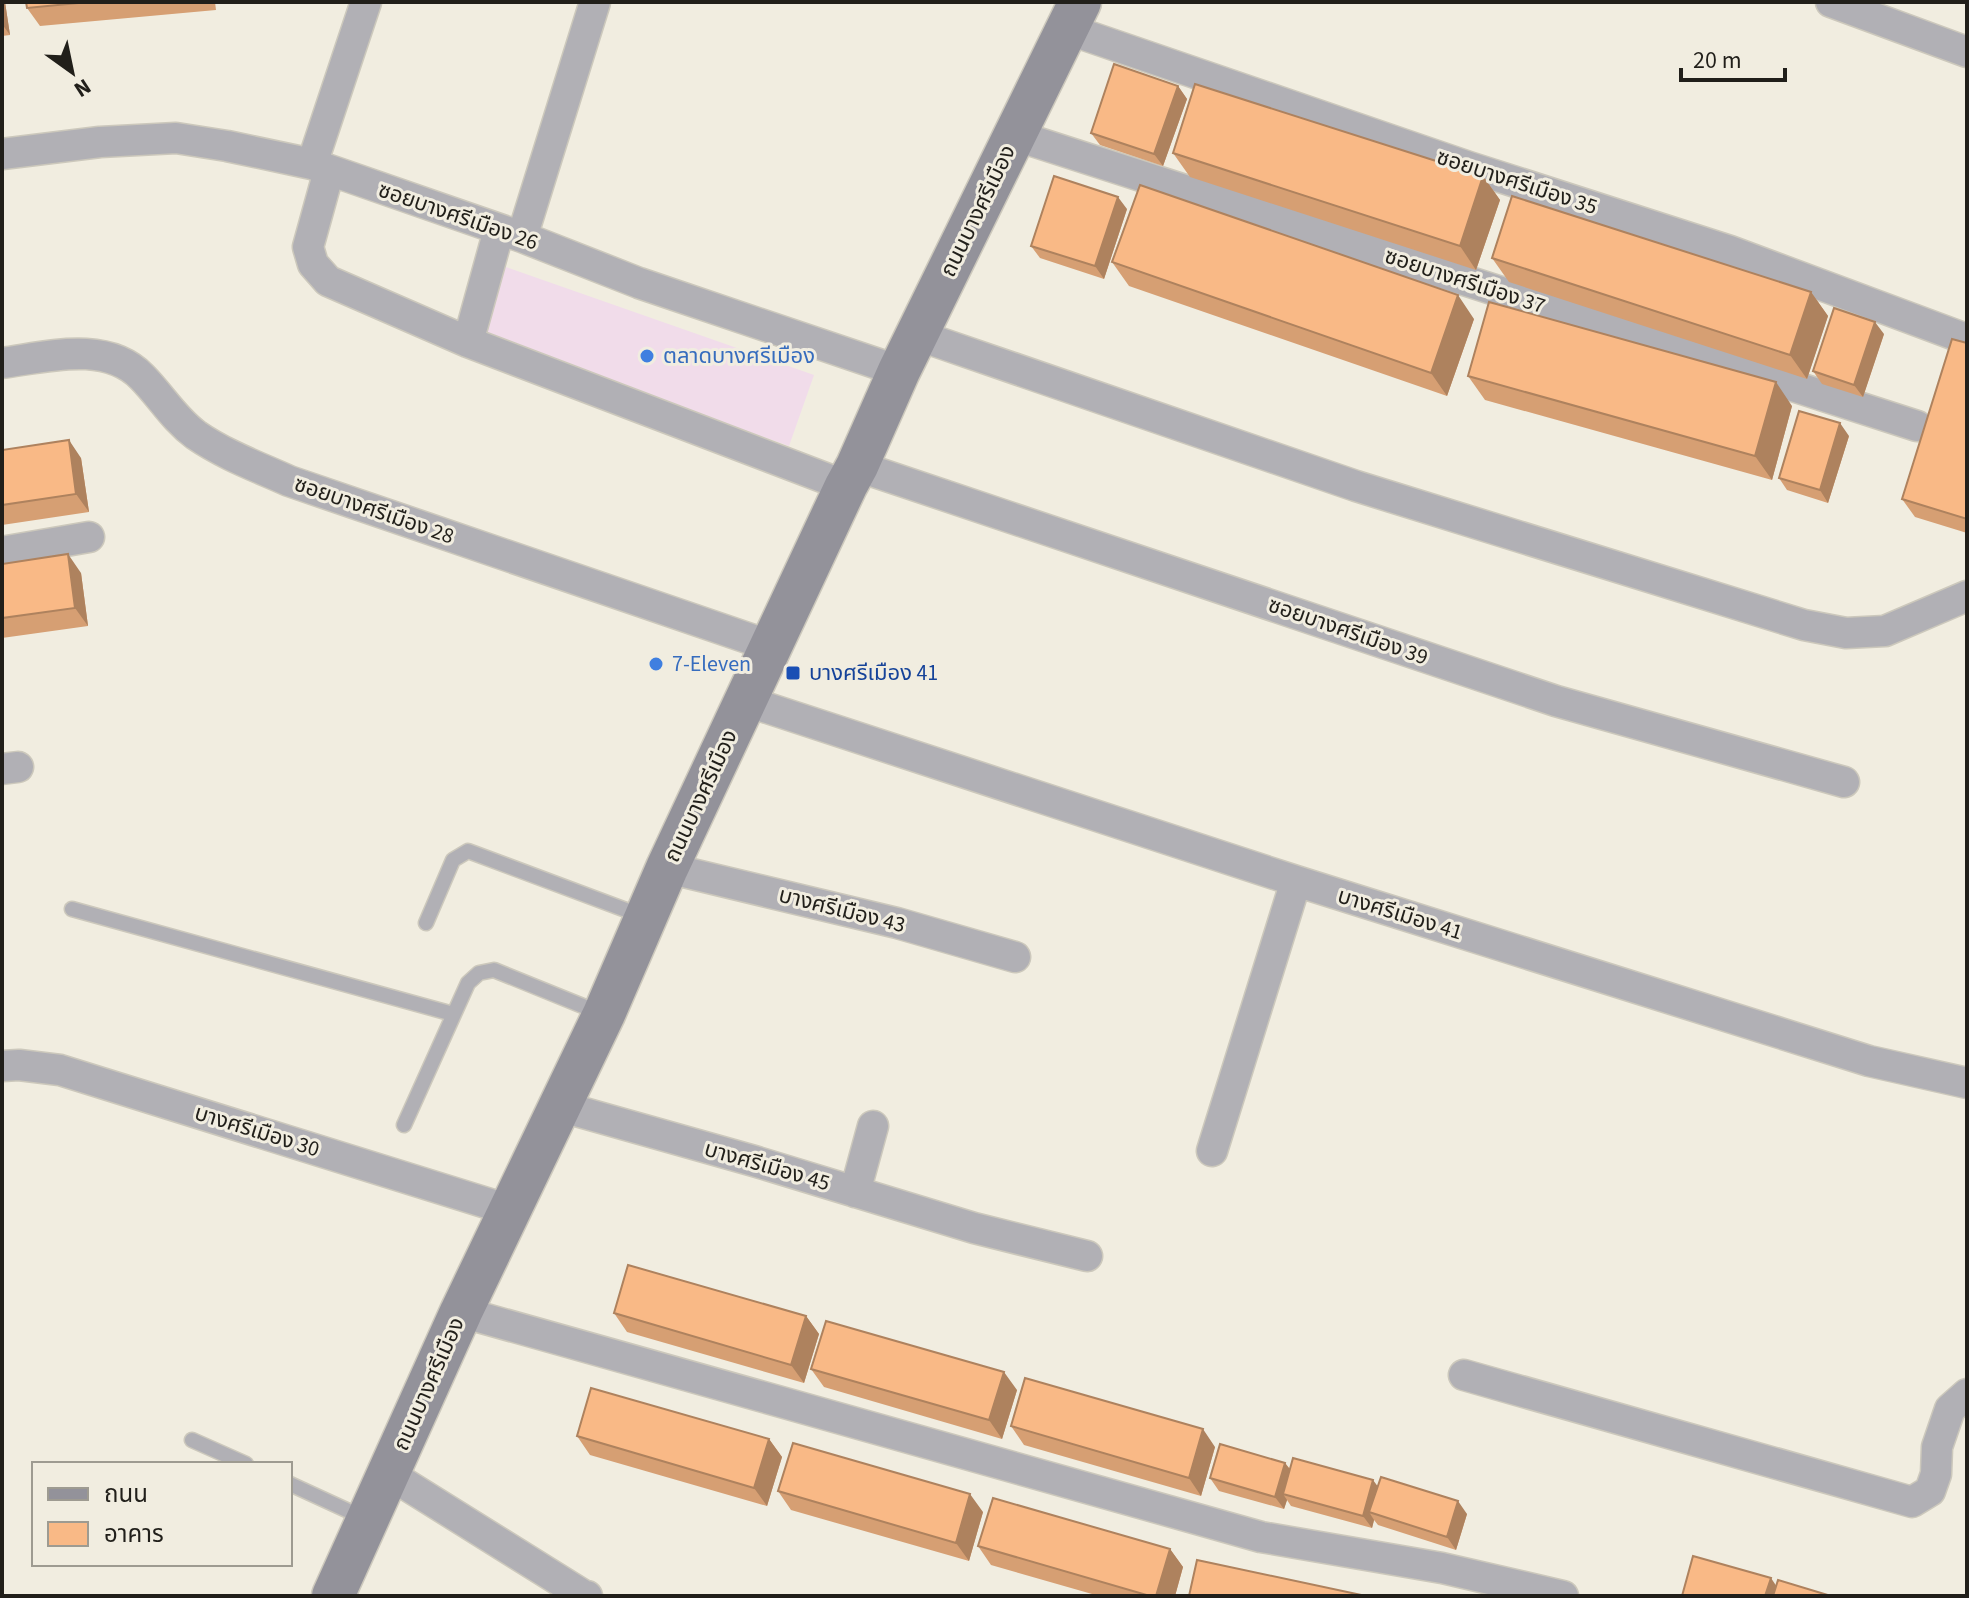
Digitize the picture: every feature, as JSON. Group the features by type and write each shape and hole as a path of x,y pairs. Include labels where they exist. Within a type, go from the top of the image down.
{"street":[{"name":"ซอยบางศรีเมือง 39","path":"366,2 320,167 308,247 313,264 328,281 468,342 852,476 1556,701 1844,782"},
{"path":"468,342 595,2"},
{"path":"1831,2 1967,52"},
{"name":"ถนนบางศรีเมือง","path":"333,1596 461,1312 604,1014 667,868 908,353 1073,16"},
{"name":"ซอยบางศรีเมือง 35","path":"1073,16 1469,167 1730,251 1966,339"},
{"name":"ซอยบางศรีเมือง 37","path":"1014,135 1917,426"},
{"name":"ซอยบางศรีเมือง 26","path":"2,154 100,142 176,138 320,167 510,233 639,283 908,353 1356,486 1804,625 1846,633 1885,631 1967,596"},
{"name":"ซอยบางศรีเมือง 28","path":"2,363 77,353 114,359 140,375 194,434 224,452 289,481 771,646"},
{"path":"2,552 89,537"},
{"name":"บางศรีเมือง 41","path":"746,701 1296,881 1869,1061 1967,1083"},
{"name":"บางศรีเมือง 43","path":"667,868 897,923 1015,957"},
{"path":"1212,1151 1296,881"},
{"name":"บางศรีเมือง 30","path":"2,1066 60,1070 509,1210"},
{"name":"บางศรีเมือง 45","path":"559,1106 974,1228 1087,1256"},
{"path":"855,1192 873,1126"},
{"path":"461,1312 1261,1537 1442,1568 1563,1596"},
{"path":"1464,1375 1912,1502 1930,1491 1936,1474 1937,1447 1950,1409 1967,1394"},
{"path":"389,1474 584,1596"}],"lane":[{"path":"426,923 453,860 468,851 646,918"},
{"path":"72,909 453,1014"},
{"path":"404,1125 468,983 479,973 494,970 604,1014"},
{"path":"192,1440 242,1462"},
{"path":"292,1485 368,1520"}],"shaded area":[{"name":"ตลาดบางศรีเมือง","path":"506,267 814,375 789,446 480,337"}],"building":[{"path":"26,2 89,2 27,8"},
{"path":"1114,64 1178,86 1154,154 1091,133"},
{"path":"1195,84 1483,176 1460,246 1173,153"},
{"path":"1054,176 1118,197 1095,266 1031,246"},
{"path":"1140,185 1458,295 1431,373 1112,262"},
{"path":"1512,196 1811,292 1790,355 1492,258"},
{"path":"1489,302 1776,382 1755,456 1468,376"},
{"path":"1834,308 1875,322 1854,385 1813,371"},
{"path":"1952,339 1967,343 1967,519 1902,499"},
{"path":"1799,411 1840,423 1820,490 1779,478"},
{"path":"69,440 76,494 2,505 2,450"},
{"path":"68,554 75,608 2,618 2,564"},
{"path":"628,1265 806,1316 791,1365 614,1313"},
{"path":"826,1321 1004,1372 989,1420 811,1369"},
{"path":"1025,1378 1203,1429 1189,1478 1011,1426"},
{"path":"591,1388 769,1439 754,1488 577,1436"},
{"path":"793,1443 970,1494 956,1543 778,1491"},
{"path":"1220,1444 1285,1463 1275,1497 1210,1478"},
{"path":"1293,1458 1373,1480 1363,1516 1283,1494"},
{"path":"1381,1477 1458,1501 1447,1537 1369,1512"},
{"path":"993,1498 1170,1549 1156,1596 978,1546"},
{"path":"1693,1556 1771,1578 1765,1596 1682,1596"},
{"path":"1197,1560 1366,1596 1189,1596"},
{"path":"1778,1580 1831,1596 1773,1596"}],"place":[{"name":"ตลาดบางศรีเมือง","path":"647,356"},
{"name":"7-Eleven","path":"656,664"},
{"name":"บางศรีเมือง 41","path":"793,673"}]}
